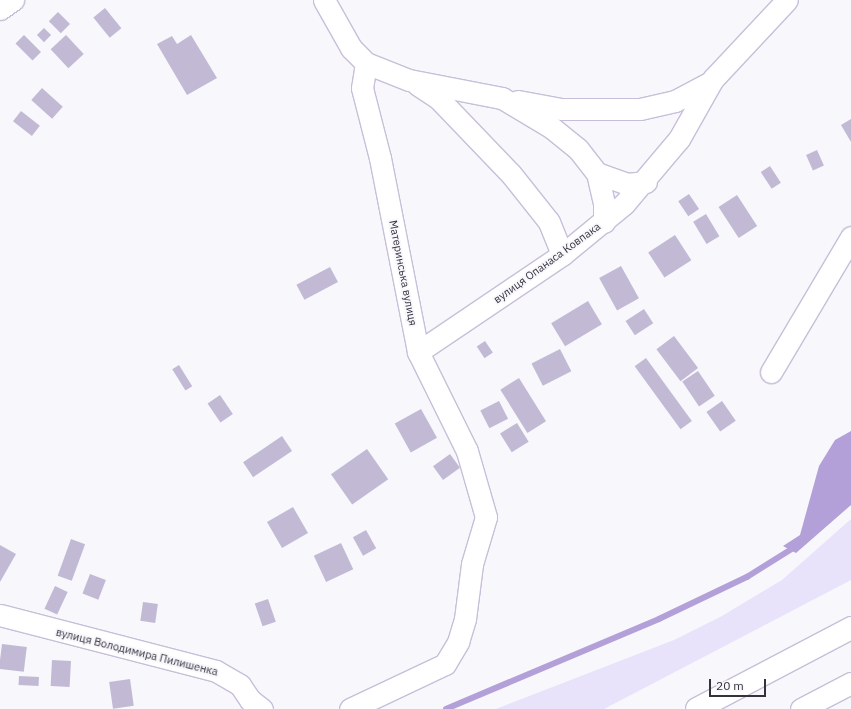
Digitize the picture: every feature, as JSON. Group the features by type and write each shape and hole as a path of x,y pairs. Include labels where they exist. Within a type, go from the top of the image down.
{"main road":[{"path":"696,709 851,628"}],"street":[{"path":"0,9 13,0"},
{"path":"324,0 351,48 366,63 409,80 438,98 511,174 549,222 562,255"},
{"name":"вулиця Опанаса Ковпака","path":"418,352 562,255 604,222 646,182 679,139 713,79 787,0"},
{"name":"Материнська вулиця","path":"366,63 362,88 388,194 418,352"},
{"path":"409,80 561,110 640,109 675,101 713,79"},
{"path":"502,98 552,128 578,149 597,173 604,203 604,222"},
{"path":"597,173 626,184 646,182"},
{"path":"771,372 851,237"},
{"path":"350,709 445,664 458,642 463,625 472,564 486,517 467,451 418,352"},
{"name":"вулиця Володимира Пилишенка","path":"0,615 216,670 240,684 250,700 262,709"},
{"path":"801,709 851,684"}],"shaded area":[{"path":"851,431 851,505 796,553 783,546 800,535 819,466 835,440"},
{"path":"851,519 851,580 604,709 496,709 674,640 722,616 782,580"}],"building":[{"path":"105,8 121,28 110,38 93,17"},
{"path":"58,12 70,24 61,33 49,21"},
{"path":"44,28 51,35 44,42 37,35"},
{"path":"24,35 41,52 32,60 16,43"},
{"path":"66,35 84,54 68,68 51,49"},
{"path":"191,35 217,78 187,95 157,44 172,36 177,44"},
{"path":"42,88 63,107 52,119 31,100"},
{"path":"21,111 40,126 32,136 13,121"},
{"path":"851,119 851,142 841,125"},
{"path":"817,150 824,166 813,170 806,155"},
{"path":"770,166 781,183 772,189 761,172"},
{"path":"689,194 699,209 688,216 678,201"},
{"path":"737,195 757,226 739,238 719,207"},
{"path":"706,214 719,236 707,244 693,222"},
{"path":"675,235 691,260 665,278 648,252"},
{"path":"621,266 639,298 617,310 599,278"},
{"path":"330,267 338,282 304,300 296,285"},
{"path":"588,301 602,324 565,346 551,323"},
{"path":"644,309 653,323 635,335 626,321"},
{"path":"674,336 698,368 681,381 656,349"},
{"path":"485,341 493,353 485,358 477,347"},
{"path":"560,349 571,371 543,386 531,364"},
{"path":"646,358 692,421 681,429 635,366"},
{"path":"179,365 192,386 185,390 172,369"},
{"path":"698,371 715,396 699,406 682,382"},
{"path":"519,378 546,421 527,433 500,390"},
{"path":"220,395 233,414 220,422 208,403"},
{"path":"499,401 508,419 489,428 480,411"},
{"path":"722,401 736,421 720,432 706,412"},
{"path":"421,409 437,438 411,452 395,424"},
{"path":"517,423 529,442 512,452 500,434"},
{"path":"282,436 292,451 253,477 243,462"},
{"path":"367,449 388,479 352,505 331,474"},
{"path":"450,454 460,468 443,480 433,466"},
{"path":"293,507 308,533 282,548 267,522"},
{"path":"366,530 376,548 363,556 353,537"},
{"path":"71,539 85,544 72,581 58,576"},
{"path":"341,543 353,569 326,582 314,556"},
{"path":"0,545 16,554 0,582"},
{"path":"90,574 106,580 98,600 82,594"},
{"path":"55,586 68,592 57,615 44,609"},
{"path":"268,599 276,622 263,626 255,604"},
{"path":"143,602 158,604 155,623 140,621"},
{"path":"2,644 27,647 24,672 0,669"},
{"path":"52,660 71,661 70,687 51,686"},
{"path":"19,676 39,677 39,686 19,685"},
{"path":"130,679 134,706 113,709 109,682"}],"waterway":[{"path":"446,709 659,619 747,577 795,547"}]}
